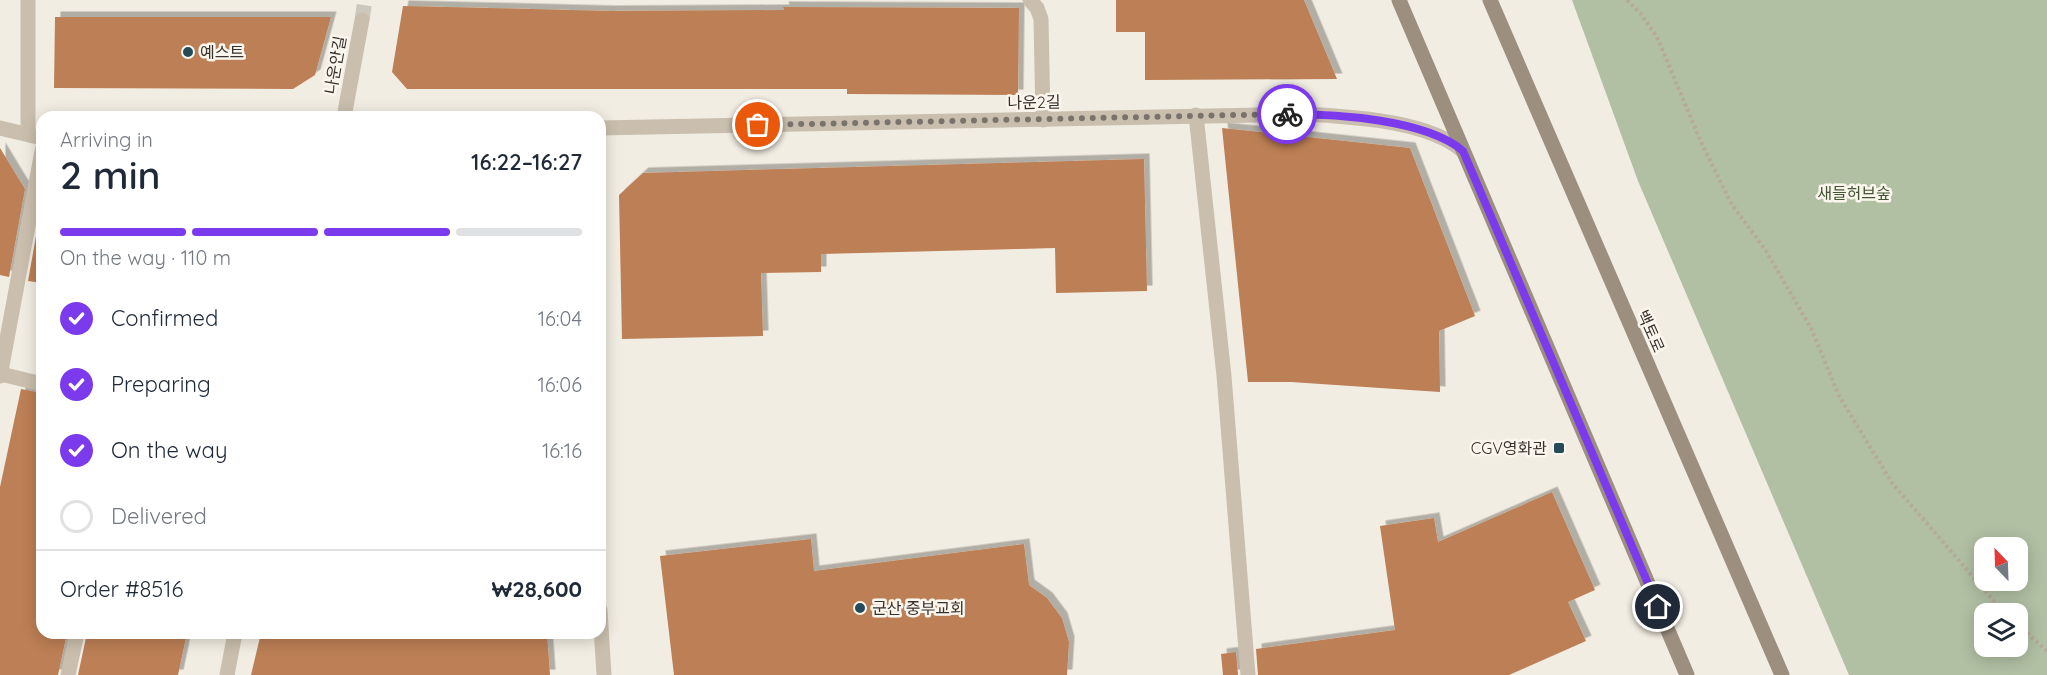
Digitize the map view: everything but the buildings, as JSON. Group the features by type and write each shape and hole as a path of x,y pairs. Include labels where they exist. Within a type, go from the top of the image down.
{"street":[{"path":"0,128 35,136 28,0"},
{"path":"1030,0 1037,8 1041,19 1043,120"},
{"path":"1399,0 1687,675"},
{"name":"백토로","path":"1490,0 1782,675"},
{"name":"나운안길","path":"345,111 362,20"},
{"name":"나운2길","path":"606,128 1305,114 1387,122 1432,134 1463,151"},
{"path":"1196,116 1224,376 1248,675"},
{"path":"36,183 0,375 36,383"},
{"path":"68,675 76,639"},
{"path":"226,675 234,639"},
{"path":"602,639 604,675"}],"path":[{"path":"1627,0 1640,13 1657,38 1701,142 1731,203 1766,251 1811,328 1839,396 1892,483 1996,603"},
{"path":"2028,634 2047,651"}],"green space":[{"name":"새들허브숲","path":"1572,0 2047,0 2047,675 1849,675 1638,181"}],"tunnel":[{"path":"362,20 365,0"}],"way so far":[{"path":"758,125 1287,114"}],"place":[{"name":"예스트","path":"188,52"},
{"name":"CGV영화관","path":"1559,448"},
{"name":"군산 중부교회","path":"860,608"}],"route":[{"path":"1287,114 1338,116 1387,122 1432,134 1455,144 1463,151 1658,607"}]}
